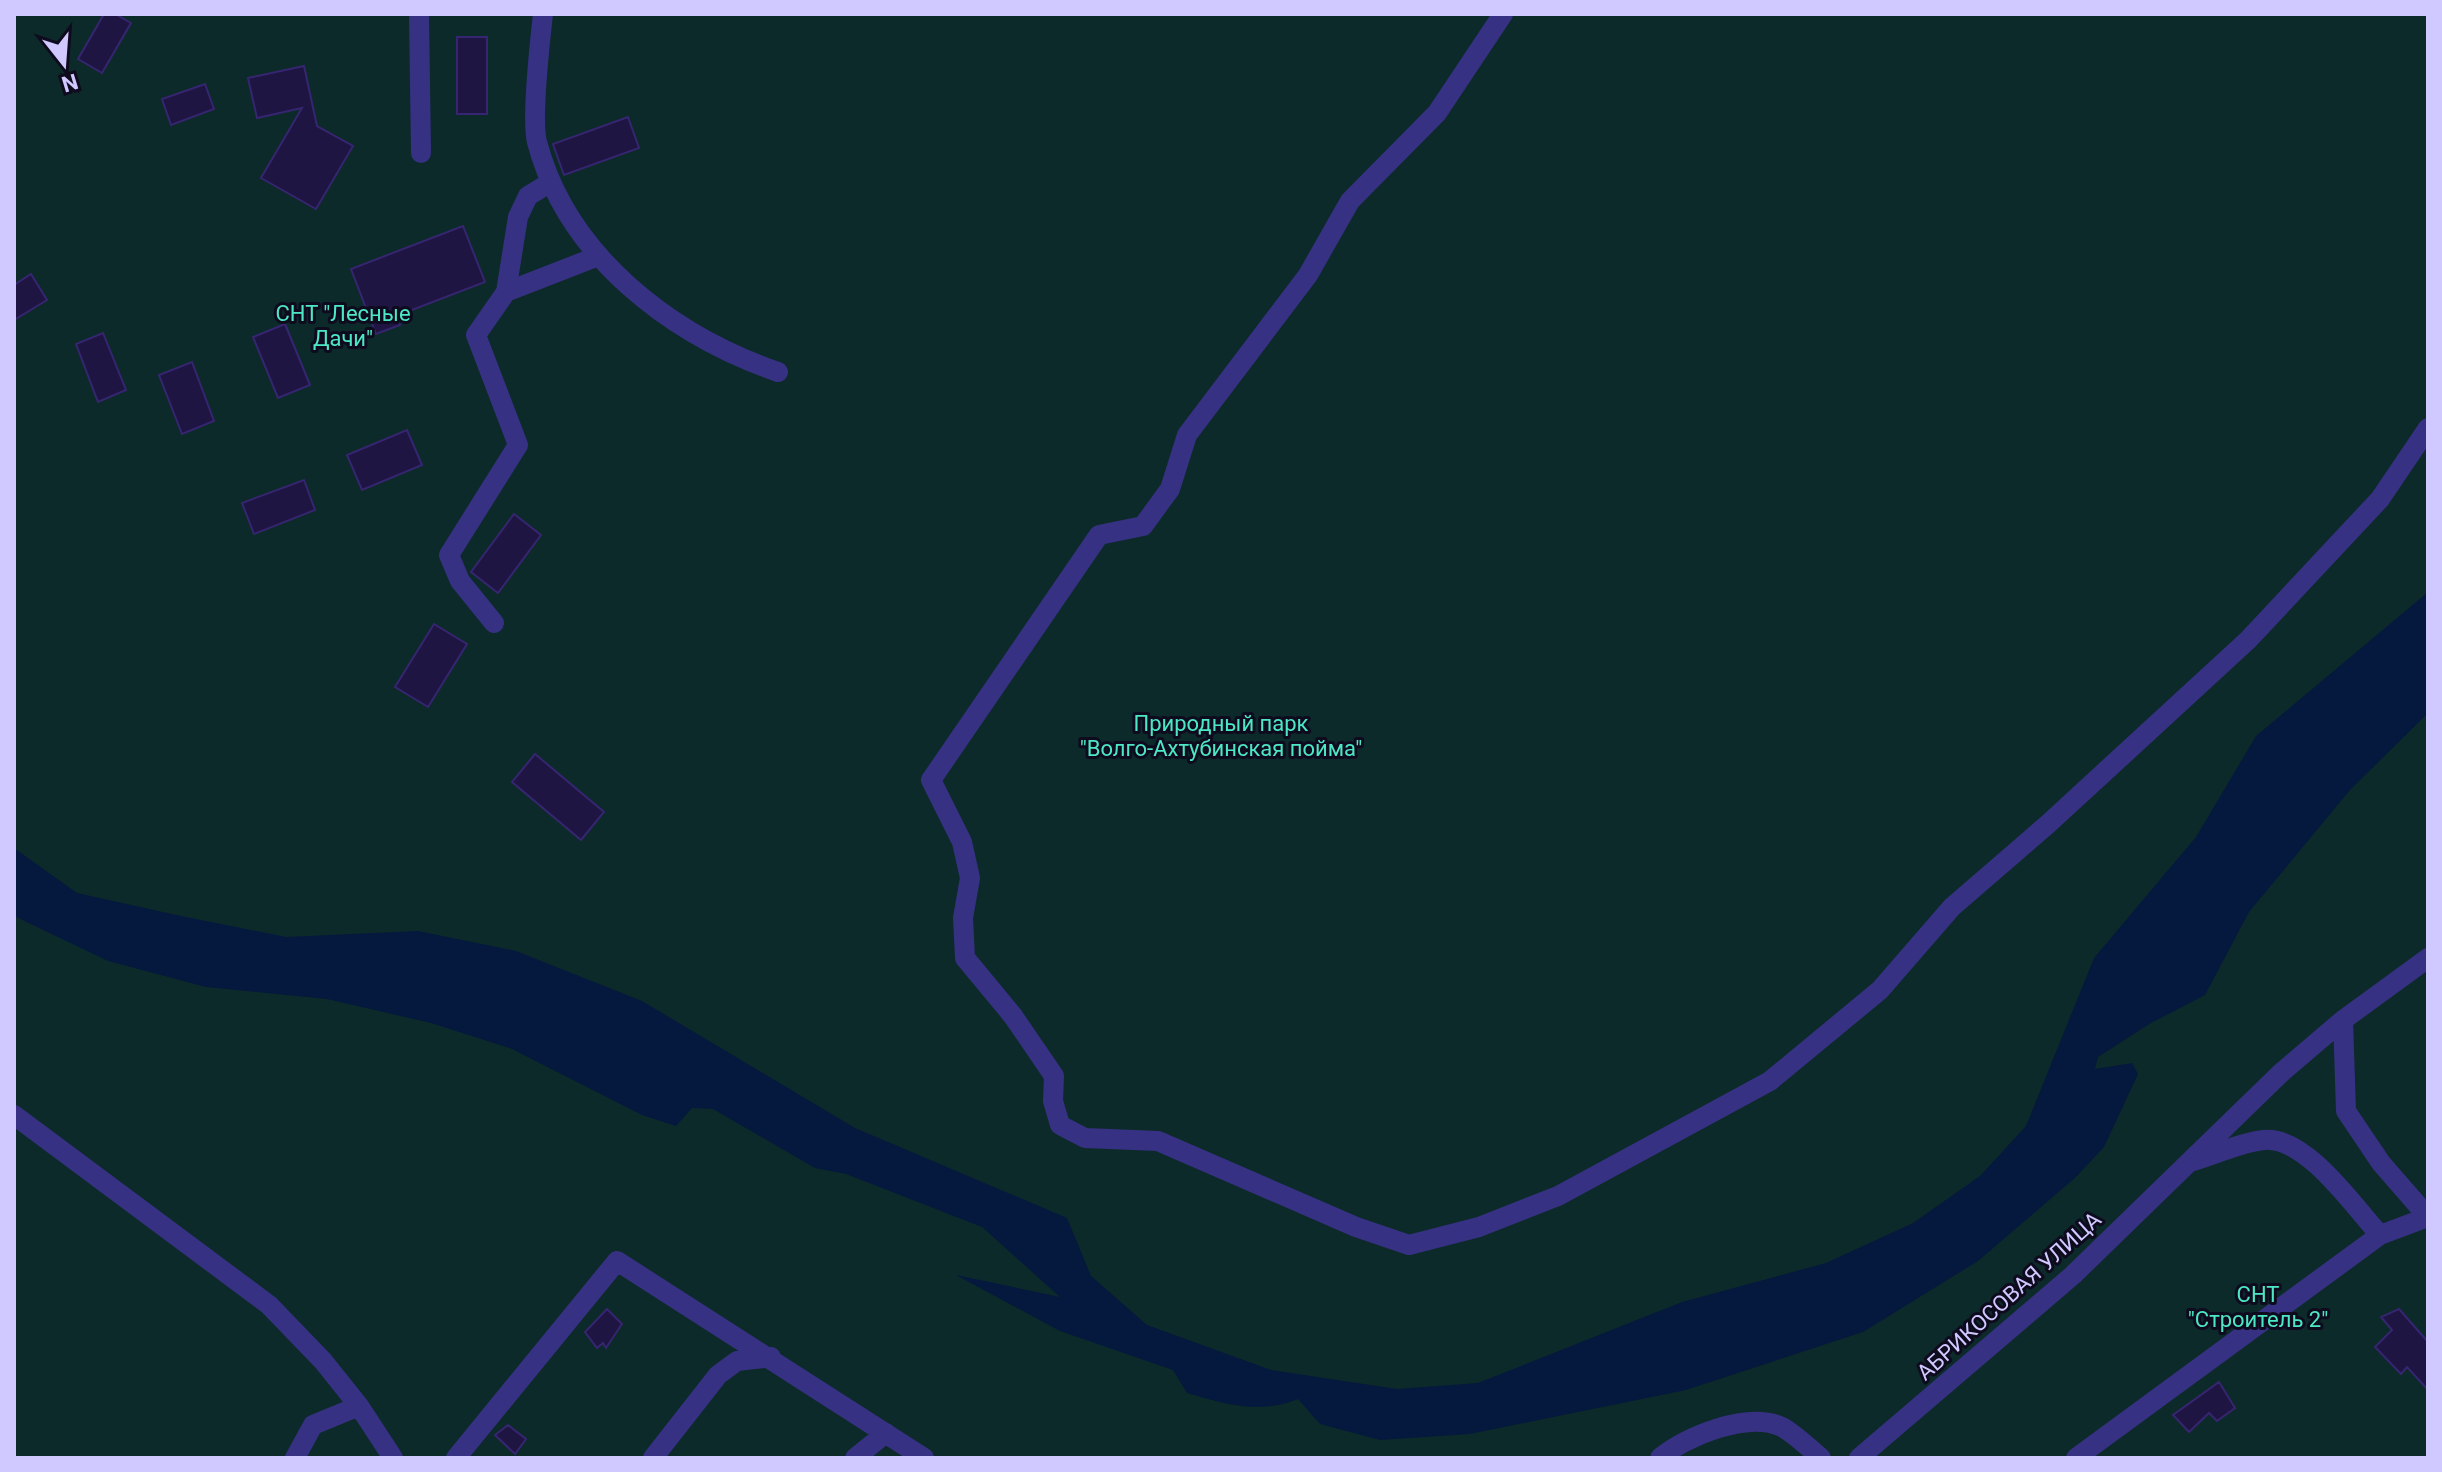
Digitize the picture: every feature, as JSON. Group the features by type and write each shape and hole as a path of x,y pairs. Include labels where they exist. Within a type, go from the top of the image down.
{"street":[{"path":"419,14 421,153"},
{"path":"543,14 536,138 551,182 596,257 648,303 696,334 733,357 778,372"},
{"path":"1503,14 1437,113 1350,201 1308,275 1187,435 1170,489 1143,526 1099,535 931,780 962,842 970,878 963,918 965,958 1013,1016 1054,1076 1053,1101 1060,1125 1085,1138 1158,1141 1356,1227 1409,1245 1492,1222 1558,1196 1630,1158 1770,1081 1880,990 1952,907 2048,824 2248,640 2380,499 2428,428"},
{"path":"494,623 460,581 449,555 518,445 476,335 506,292 518,217 528,196 551,182"},
{"path":"506,292 596,257"},
{"name":"АБРИКОСОВАЯ УЛИЦА","path":"1859,1458 2073,1275 2186,1164 2343,1020 2428,958"},
{"path":"2076,1458 2380,1235 2428,1217 2381,1163 2346,1111 2343,1020"},
{"path":"14,1115 269,1305 323,1361 359,1406 393,1458"},
{"path":"2186,1164 2265,1140 2291,1144 2318,1166 2380,1235"},
{"path":"456,1458 617,1261 924,1458"},
{"path":"653,1458 718,1375 737,1361 771,1357"},
{"path":"295,1458 313,1425 359,1406"},
{"path":"1661,1457 1692,1436 1736,1423 1780,1426 1821,1458"},
{"path":"855,1458 886,1433"}],"green space":[{"name":"Природный парк \"Волго-Ахтубинская пойма\"","path":"14,14 2428,14 2428,1458 14,1458"}],"water":[{"path":"2428,592 2428,713 2350,790 2249,912 2205,995 2151,1023 2098,1057 2095,1069 2132,1063 2138,1074 2104,1147 2075,1178 1978,1261 1863,1332 1686,1390 1470,1434 1380,1440 1320,1424 1298,1399 1256,1407 1229,1404 1187,1393 1173,1370 1060,1331 956,1275 1060,1297 982,1227 846,1174 815,1168 713,1109 692,1108 676,1126 642,1115 512,1049 431,1023 327,999 206,987 108,961 14,916 14,848 77,893 181,916 286,937 418,931 516,951 642,1001 855,1128 1067,1218 1091,1276 1147,1325 1271,1370 1397,1389 1478,1383 1682,1302 1826,1263 1913,1223 1980,1176 2026,1126 2094,958 2196,837 2256,736"}],"building":[{"path":"104,14 115,14 131,23 102,73 78,59"},
{"path":"457,37 487,37 487,114 457,114"},
{"path":"304,66 317,126 353,146 316,209 261,178 302,108 257,118 248,78"},
{"path":"205,84 214,109 171,125 162,99"},
{"path":"628,117 639,148 564,175 553,144"},
{"path":"463,226 485,282 396,316 400,325 376,334 351,269"},
{"path":"31,274 47,300 14,320 14,285"},
{"path":"285,324 310,385 278,398 253,337"},
{"path":"103,333 126,390 98,402 76,344"},
{"path":"192,362 214,421 182,434 159,375"},
{"path":"407,430 422,465 362,490 347,455"},
{"path":"304,480 315,510 254,534 242,503"},
{"path":"514,514 541,535 498,593 471,572"},
{"path":"434,624 467,644 428,707 395,687"},
{"path":"535,754 604,812 581,840 512,782"},
{"path":"607,1309 622,1324 606,1348 603,1343 597,1348 585,1332"},
{"path":"2399,1309 2428,1342 2428,1390 2407,1367 2401,1374 2375,1347 2392,1330 2381,1317"},
{"path":"2219,1382 2235,1408 2217,1421 2209,1413 2189,1432 2173,1415"},
{"path":"508,1425 526,1439 515,1454 495,1435"}],"park label":[{"name":"СНТ \"Лесные Дачи\"","path":"343,326"},
{"name":"СНТ \"Строитель 2\"","path":"2258,1306"}]}
